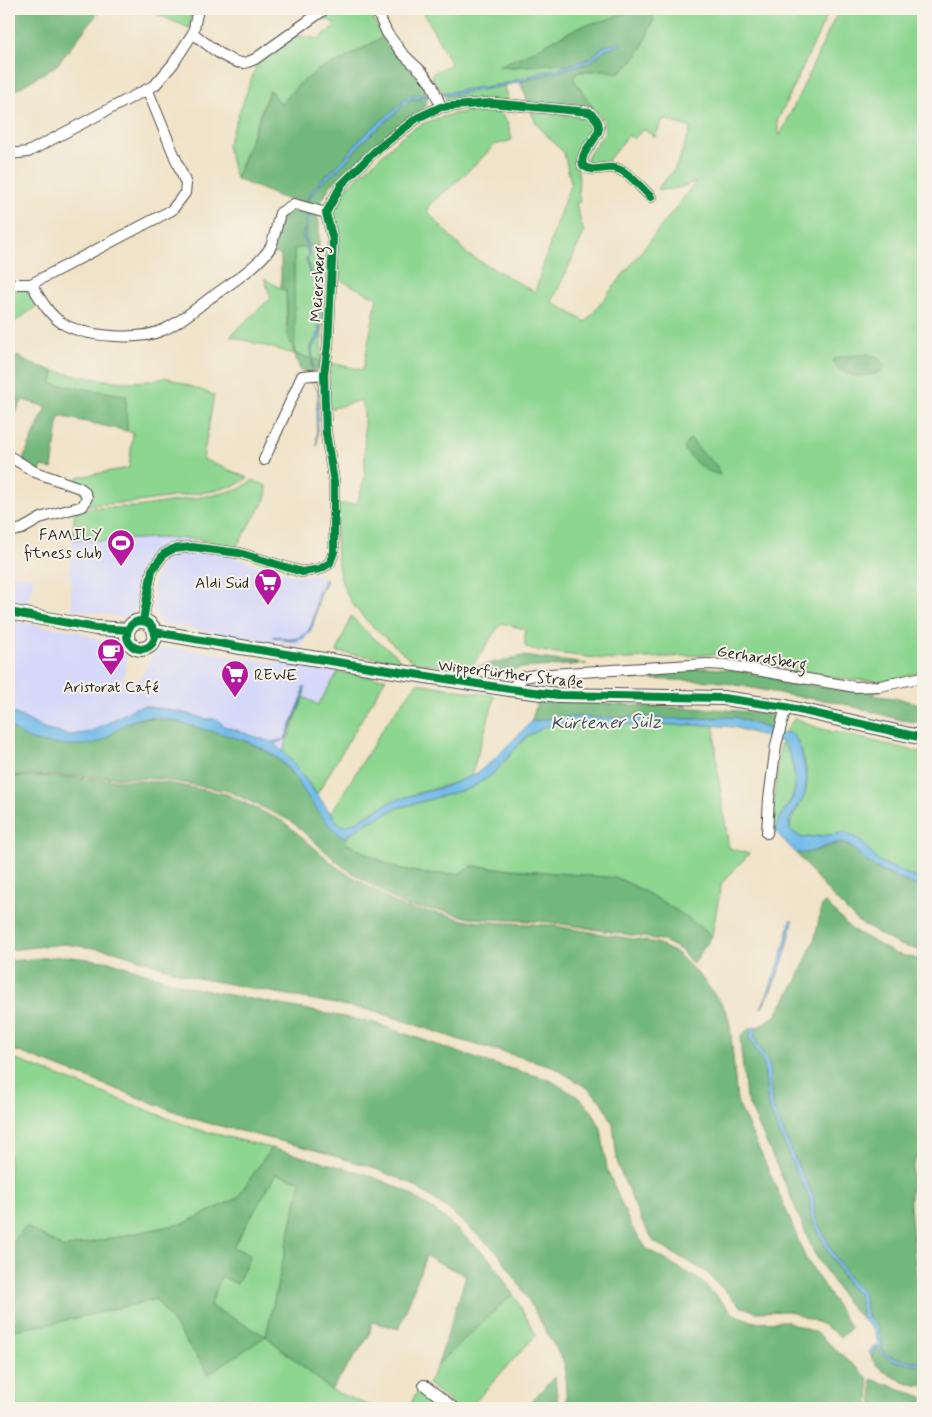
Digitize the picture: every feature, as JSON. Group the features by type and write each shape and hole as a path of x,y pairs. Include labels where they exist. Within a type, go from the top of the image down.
{"main road":[{"path":"9,612 96,628 128,630"},
{"path":"143,621 150,624 155,632 154,639 150,645 140,648 130,643 128,630 135,622 143,621"},
{"name":"Wipperfürther Straße","path":"155,632 221,644 558,695 723,698 786,707 923,738"}],"street":[{"path":"9,154 28,152 155,86 173,64 193,33 198,9"},
{"path":"193,33 210,47 234,61 244,63 255,59 324,9"},
{"path":"376,9 386,33 432,85 441,107"},
{"path":"9,284 31,284 172,210 185,193 186,184 148,91"},
{"path":"31,284 52,314 61,322 72,327 84,331 118,335 134,336 156,333 173,324 250,269 270,247 280,213 294,204 326,213 342,184 375,151 417,118 441,107 491,103 589,112 595,116 599,129 583,154 581,160 583,166 589,170 613,167 623,171 651,197"},
{"name":"Meiersberg","path":"143,621 152,570 164,554 173,549 192,547 239,553 302,572 320,569 330,563 334,552 334,482 326,433 324,374 328,346 333,240 326,213"},
{"path":"264,460 302,376 324,374"},
{"path":"9,456 35,472 80,488 87,497 83,506 43,517 22,529 9,532"},
{"name":"Gerhardsberg","path":"510,689 524,677 535,675 706,664 734,666 855,687 880,686 923,678"},
{"path":"767,833 776,745 786,707"},
{"path":"424,1385 454,1408"}],"shaded area":[{"path":"155,538 193,539 192,541 175,543 165,547 149,561 137,607 131,615 125,618 72,609 70,563 72,539 102,541"},
{"path":"188,551 222,554 289,574 304,576 319,573 324,583 319,590 314,621 308,631 300,637 290,640 279,636 274,638 279,637 291,641 300,639 309,632 315,621 314,627 301,646 162,624 156,613 153,613 154,585 157,572 168,556"},
{"path":"9,574 35,578 27,606 9,603"},
{"path":"9,621 81,632 93,638 119,645 127,661 122,684 135,682 141,678 153,655 167,647 338,672 317,705 304,698 283,751 274,744 283,741 288,735 305,691 303,688 303,695 287,735 283,740 271,742 224,726 214,719 199,718 174,711 135,708 91,732 71,735 55,733 9,712"}],"green space":[{"path":"14,9 101,9 57,65 9,94 9,19"},
{"path":"145,9 193,9 189,28"},
{"path":"330,9 372,9 374,20 383,37 339,62 319,69 296,87 281,104 269,90 236,179 227,146 258,61 295,35 319,39 336,24 319,16"},
{"path":"422,9 636,9 607,20 581,26 525,55 499,66 514,67 562,62 565,66 503,84 442,93 431,74 451,64"},
{"path":"636,9 645,9 654,18 641,49 632,61 618,73 605,70 578,72 573,78 593,108 528,102 520,82 591,62 605,49 621,45 604,46 590,59 565,66 562,63 514,67 498,66 525,55 581,26 607,20"},
{"path":"645,9 830,9 777,122 780,136 839,9 923,9 923,672 886,681 851,680 820,676 720,654 612,660 532,650 525,646 525,629 501,623 471,668 424,664 411,660 372,626 358,611 348,596 342,582 336,548 336,504 357,504 365,477 364,413 361,400 330,409 328,399 331,363 363,370 377,298 336,278 331,231 334,206 340,195 349,186 411,130 434,119 460,113 498,110 508,124 512,140 495,145 461,178 429,205 427,211 467,254 535,292 571,183 564,153 537,125 531,112 587,117 594,124 593,129 575,161 578,172 580,202 576,204 584,233 552,302 586,322 696,182 673,189 657,189 674,170 691,128 663,119 655,137 643,129 634,139 629,135 604,165 591,166 586,159 605,132 603,119 593,108 573,78 578,72 605,70 618,73 626,67 641,49 654,19"},
{"path":"383,37 387,44 422,81 429,93 428,96 409,96 397,109 360,140 340,164 323,178 309,195 307,201 309,207 303,237 306,247 294,249 295,354 312,359 312,368 313,359 321,361 321,368 311,372 300,370 288,334 286,290 281,289 281,256 275,253 262,267 283,216 293,209 298,210 295,199 288,200 236,179 270,90 281,104 296,87 319,69 339,62"},
{"path":"504,86 508,100 451,103 444,96"},
{"path":"410,99 427,99 426,106 391,131 330,186 320,204 317,217 319,221 319,246 308,247 305,237 310,196 324,180 342,166 362,142"},
{"path":"319,246 323,310 321,361 313,359 312,348 321,332 316,277 311,274 307,259 311,256 308,247"},
{"path":"306,247 309,256 306,258 310,275 315,277 319,332 311,347 312,359 230,336 271,298 264,278 281,289 286,290 287,328 294,353 294,248"},
{"path":"9,288 29,289 40,304 9,326"},
{"path":"9,351 27,362 54,371 52,384 126,395 127,431 59,416 52,469 42,466 40,472 22,462 46,407 23,400 9,422"},
{"path":"869,354 878,357 884,366 883,371 853,376 843,372 832,360 845,356"},
{"path":"54,371 124,382 152,381 166,377 214,395 203,459 248,478 236,485 213,491 138,502 88,505 77,484 78,477 129,468 133,433 127,431 126,396 51,384"},
{"path":"691,439 717,466 720,475 708,471 699,465 684,449 687,442"},
{"path":"253,480 267,486 266,498 235,549 198,539 155,538 102,541 72,539 75,511 92,508 138,507 214,495 240,489"},
{"path":"351,616 373,638 397,655 400,661 337,652"},
{"path":"522,656 587,664 503,671 471,668"},
{"path":"707,668 743,671 836,690 883,689 871,695 901,699 923,706 923,723 901,720 837,702 715,681 628,679 628,673"},
{"path":"338,672 386,678 317,794 283,751 304,697 318,705"},
{"path":"417,683 495,696 471,777 386,804 352,824 344,826 338,823 331,813 386,724"},
{"path":"538,701 714,709 772,714 776,726 775,731 735,717 695,719 558,717 531,722"},
{"path":"143,718 177,722 218,732 258,747 285,766 329,824 337,832 347,837 346,843 393,867 426,874 458,874 473,866 617,878 666,904 712,936 693,964 681,950 661,940 549,922 469,918 445,911 406,907 342,866 291,821 228,791 160,779 9,776 9,726 34,741 101,741 125,724"},
{"path":"795,718 818,728 923,753 923,881 878,861 860,840 846,833 802,838 790,830 791,821 803,798 807,784 804,759 795,737 784,733"},
{"path":"562,724 714,725 718,775 729,848 749,854 721,884 712,936 666,904 617,878 473,866 458,874 426,874 393,867 346,843 347,837 368,822 398,808 471,788 492,775 527,736 545,727"},
{"path":"781,742 785,746 792,763 795,784 794,793 780,817 776,832 771,821"},
{"path":"29,776 162,782 226,794 284,822 337,867 405,909 444,914 468,921 549,925 657,943 678,954 701,977 727,1013 730,1025 737,1101 782,1200 805,1257 851,1328 841,1337 822,1324 788,1311 756,1312 740,1306 706,1272 654,1242 641,1220 620,1171 613,1124 604,1105 589,1089 552,1066 460,1040 378,1012 192,977 115,951 64,944 9,950 9,777"},
{"path":"841,843 855,850 882,871 923,889 923,951 899,945 857,921 833,897 796,853 807,853"},
{"path":"826,903 851,929 896,954 923,960 923,1145 913,1166 910,1202 917,1292 923,1313 923,1363 891,1357 882,1351 878,1328 867,1316 863,1292 852,1283 832,1251 814,1215 814,1197 798,1166 772,1105 769,1064 754,1038 757,1027 775,1016 796,982 815,938 822,905"},
{"path":"64,956 112,962 189,987 375,1023 483,1061 548,1079 581,1099 593,1113 601,1128 607,1169 631,1226 647,1249 700,1280 734,1314 754,1322 786,1321 817,1333 868,1378 870,1408 567,1408 564,1363 522,1289 499,1254 448,1209 410,1183 368,1166 308,1148 200,1121 9,1048 9,961"},
{"path":"753,1027 749,1038 764,1065 768,1106 794,1168 810,1198 810,1216 848,1286 859,1294 862,1319 847,1303 814,1253 746,1098 740,1038 749,1028"},
{"path":"9,1057 196,1129 271,1148 237,1198 185,1223 64,1248 26,1226 9,1246"},
{"path":"271,1148 366,1174 406,1191 442,1216 491,1260 513,1294 438,1364 466,1276 426,1256 399,1329 372,1322 369,1336 331,1390 266,1336 209,1374 156,1299 55,1323 9,1331 9,1246 26,1226 64,1248 185,1223 237,1198","holes":["276,1174 301,1181 266,1336 210,1306 221,1276 237,1284 250,1255 233,1247"]},
{"path":"923,1167 923,1232 920,1202"},
{"path":"276,1174 301,1181 266,1336 331,1390 375,1408 9,1408 9,1331 55,1323 156,1299 266,1337 210,1306 221,1276 237,1283 250,1255 232,1247"},
{"path":"513,1294 536,1335 469,1408 457,1408 428,1384 438,1364"},
{"path":"879,1347 890,1360 923,1366 923,1386 893,1377 879,1367 871,1356"},
{"path":"555,1376 558,1408 525,1408"},
{"path":"871,1379 923,1397 923,1408 873,1408"},
{"path":"422,1388 447,1408 408,1408 419,1389"}],"water":[{"path":"621,42 621,45 605,49 591,62 504,86 444,96 442,93 503,84 590,59 604,46"},
{"path":"409,96 428,96 427,99 410,99 362,142 342,166 318,186 307,201 312,190 342,161 359,140"},
{"path":"308,214 310,214 305,237 311,256 307,259 311,274 316,276 321,332 320,337 312,348 312,369 311,347 319,332 315,277 310,275 306,258 309,255 303,237"},
{"path":"309,379 319,391 317,446 316,415 318,391"},
{"path":"324,579 326,579 326,583 320,593 311,630 300,639 292,641 273,637 291,639 305,634 312,622 318,593"},
{"name":"Kürtener Sülz","path":"303,687 305,687 304,696 286,739 274,744 287,755 338,823 344,826 356,822 392,801 444,787 476,774 492,761 531,722 558,717 695,719 735,717 777,732 789,733 795,737 801,749 807,779 804,797 789,821 790,830 802,838 846,833 860,840 878,861 923,881 923,889 876,868 853,849 842,843 836,843 808,853 796,853 776,832 778,821 791,802 794,791 795,775 788,751 780,741 733,727 708,725 562,724 545,727 527,736 492,775 471,788 398,808 369,822 345,837 329,825 285,765 267,751 246,741 172,720 149,717 131,721 97,743 80,745 60,745 32,740 9,726 9,712 46,730 71,735 91,732 135,708 144,706 218,720 224,726 271,742 285,739 303,695"},
{"path":"790,920 793,920 785,955 761,1008 778,965"},
{"path":"753,1027 757,1027 754,1038 769,1064 772,1105 798,1166 814,1197 814,1215 832,1251 852,1283 863,1292 867,1316 878,1328 882,1351 891,1357 923,1363 923,1366 890,1360 880,1352 878,1347 871,1356 869,1351 878,1343 874,1330 862,1319 859,1294 849,1286 810,1216 810,1198 794,1168 768,1106 764,1065 749,1038"}],"cycle path":[{"path":"143,621 152,570 164,554 173,549 192,547 239,553 302,572 320,569 330,563 334,552 334,482 326,433 324,374 328,346 333,240 326,213 342,184 375,151 417,118 441,107 491,103 589,112 597,119 599,126 598,133 585,152 583,166 591,169 619,169 651,197"},
{"path":"9,612 96,628 128,630"},
{"path":"141,621 151,625 155,635 151,645 141,649 131,645 127,635 131,625 141,621"},
{"path":"155,632 241,647 558,695 723,698 786,707 923,738"}],"place":[{"name":"FAMILY fitness club","path":"121,567"},
{"name":"Aldi Süd","path":"268,606"},
{"name":"Aristorat Café","path":"111,676"},
{"name":"REWE","path":"235,698"}]}
